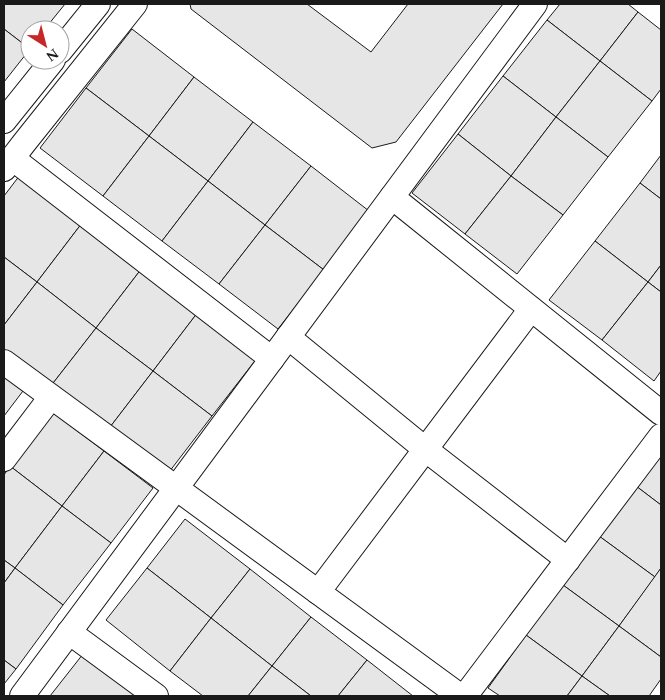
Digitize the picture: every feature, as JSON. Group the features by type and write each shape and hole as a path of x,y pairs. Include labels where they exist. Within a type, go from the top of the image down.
{"street":[{"path":"70,39 98,4"},
{"path":"135,4 8,164 272,359"},
{"path":"22,696 535,4"},
{"path":"4,121 45,70"},
{"path":"392,197 661,413"},
{"path":"318,592 531,309"},
{"path":"288,337 426,449 568,560"},
{"path":"4,362 460,696"},
{"path":"4,459 51,397"},
{"path":"465,696 661,436"},
{"path":"69,632 156,696"}],"building":[{"path":"4,4 65,4 52,20 20,20 20,41 4,29"},
{"path":"190,4 307,4 371,52 408,4 503,4 396,142 372,148 191,9"},
{"path":"560,4 628,4 638,12 600,61 547,20"},
{"path":"638,12 661,30 661,89 652,101 600,61"},
{"path":"547,20 600,61 556,117 503,76"},
{"path":"4,29 20,41 20,62 4,82"},
{"path":"132,29 194,77 149,136 86,88"},
{"path":"600,61 652,101 608,157 556,117"},
{"path":"503,76 556,117 511,176 458,134"},
{"path":"194,77 253,122 208,181 149,136"},
{"path":"86,88 149,136 103,196 40,148"},
{"path":"556,117 608,157 563,215 511,176"},
{"path":"253,122 311,166 265,225 208,181"},
{"path":"458,134 511,176 465,234 412,193"},
{"path":"149,136 208,181 162,241 103,196"},
{"path":"661,155 661,199 640,183"},
{"path":"311,166 369,211 324,270 265,225"},
{"path":"20,175 82,223 37,282 4,257 4,196"},
{"path":"511,176 563,215 517,274 465,234"},
{"path":"208,181 265,225 219,284 162,241"},
{"path":"640,183 661,199 661,265 648,282 595,241"},
{"path":"82,223 142,268 96,328 37,282"},
{"path":"265,225 324,270 278,329 219,284"},
{"path":"595,241 648,282 602,340 549,300"},
{"path":"4,257 37,282 4,325"},
{"path":"661,265 661,292 648,282"},
{"path":"142,268 198,312 153,371 96,328"},
{"path":"37,282 96,328 50,387 4,352 4,325"},
{"path":"648,282 661,292 661,371 654,381 602,340"},
{"path":"198,312 258,357 212,416 153,371"},
{"path":"96,328 153,371 107,431 50,387"},
{"path":"153,371 212,416 166,476 107,431"},
{"path":"4,376 23,391 4,416"},
{"path":"52,412 104,451 62,506 10,466"},
{"path":"104,451 153,488 111,543 62,506"},
{"path":"661,452 661,505 636,486"},
{"path":"10,466 62,506 15,568 4,560 4,475"},
{"path":"636,486 661,505 661,568 655,577 599,536"},
{"path":"62,506 111,543 63,605 15,568"},
{"path":"185,519 250,569 211,618 147,568"},
{"path":"599,536 655,577 619,626 563,585"},
{"path":"4,560 15,568 4,583"},
{"path":"15,568 63,605 16,669 4,660 4,583"},
{"path":"147,568 211,618 170,671 106,620"},
{"path":"661,568 661,657 619,626"},
{"path":"250,569 311,617 272,666 211,618"},
{"path":"563,585 619,626 582,676 526,635"},
{"path":"311,617 367,660 338,696 311,696 272,666"},
{"path":"211,618 272,666 248,696 203,696 170,671"},
{"path":"619,626 661,657 661,679 649,696 610,696 582,676"},
{"path":"526,635 582,676 567,696 500,696 488,688"},
{"path":"83,654 137,696 50,696"},
{"path":"4,660 16,669 4,684"},
{"path":"367,660 413,696 338,696"},
{"path":"272,666 311,696 248,696"},
{"path":"582,676 610,696 567,696"}]}
